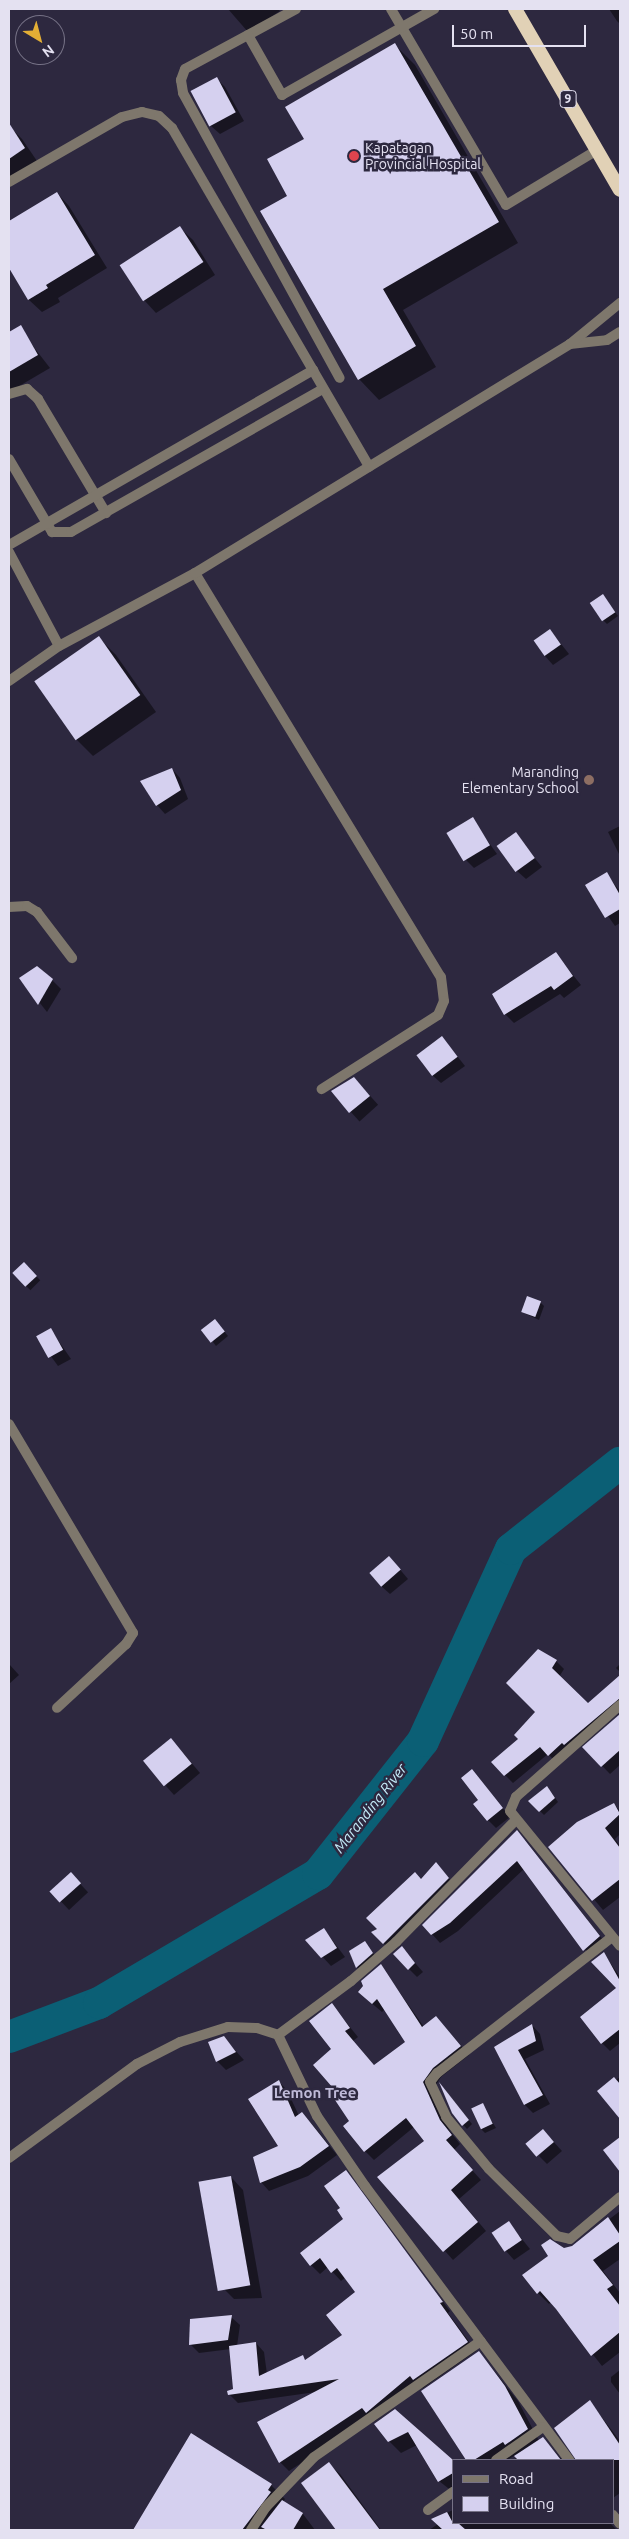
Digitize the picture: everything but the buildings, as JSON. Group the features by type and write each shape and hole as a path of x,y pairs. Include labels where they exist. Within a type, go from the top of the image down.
{"highway":[{"name":"9","path":"515,9 620,190"}],"street":[{"path":"296,9 184,69 181,80 183,92 340,378"},
{"path":"392,9 506,205 597,150"},
{"path":"248,35 282,94 434,9"},
{"path":"9,182 122,116 142,112 159,116 172,128 370,467"},
{"path":"9,682 59,646 195,573 570,344 620,304"},
{"path":"570,344 607,340 620,332"},
{"path":"9,545 313,370"},
{"path":"9,394 27,389 38,399 106,513"},
{"path":"9,459 52,532 71,532 323,389"},
{"path":"9,552 59,646"},
{"path":"195,573 441,977 444,1001 438,1015 322,1089"},
{"path":"9,907 27,906 37,912 72,958"},
{"path":"9,1424 133,1633 126,1644 57,1708"},
{"path":"620,1705 516,1797 510,1811 620,1946"},
{"path":"278,2035 351,1981 396,1942 516,1820"},
{"path":"612,1936 437,2073 430,2082 446,2117 488,2169 556,2236 570,2239 620,2197"},
{"path":"9,2158 137,2064 180,2042 228,2027 257,2028 278,2035 318,2116 365,2186 568,2459"},
{"path":"251,2530 266,2507 314,2457 481,2341"},
{"path":"497,2459 543,2427"},
{"path":"428,2510 452,2493"}],"waterway":[{"name":"Maranding River","path":"9,2037 99,2003 318,1874 423,1741 511,1549 620,1463"}],"place":[{"name":"Kapatagan Provincial Hospital","path":"354,156"},
{"name":"Maranding Elementary School","path":"589,780"}],"district":[{"name":"Lemon Tree","path":"315,2093"}]}
